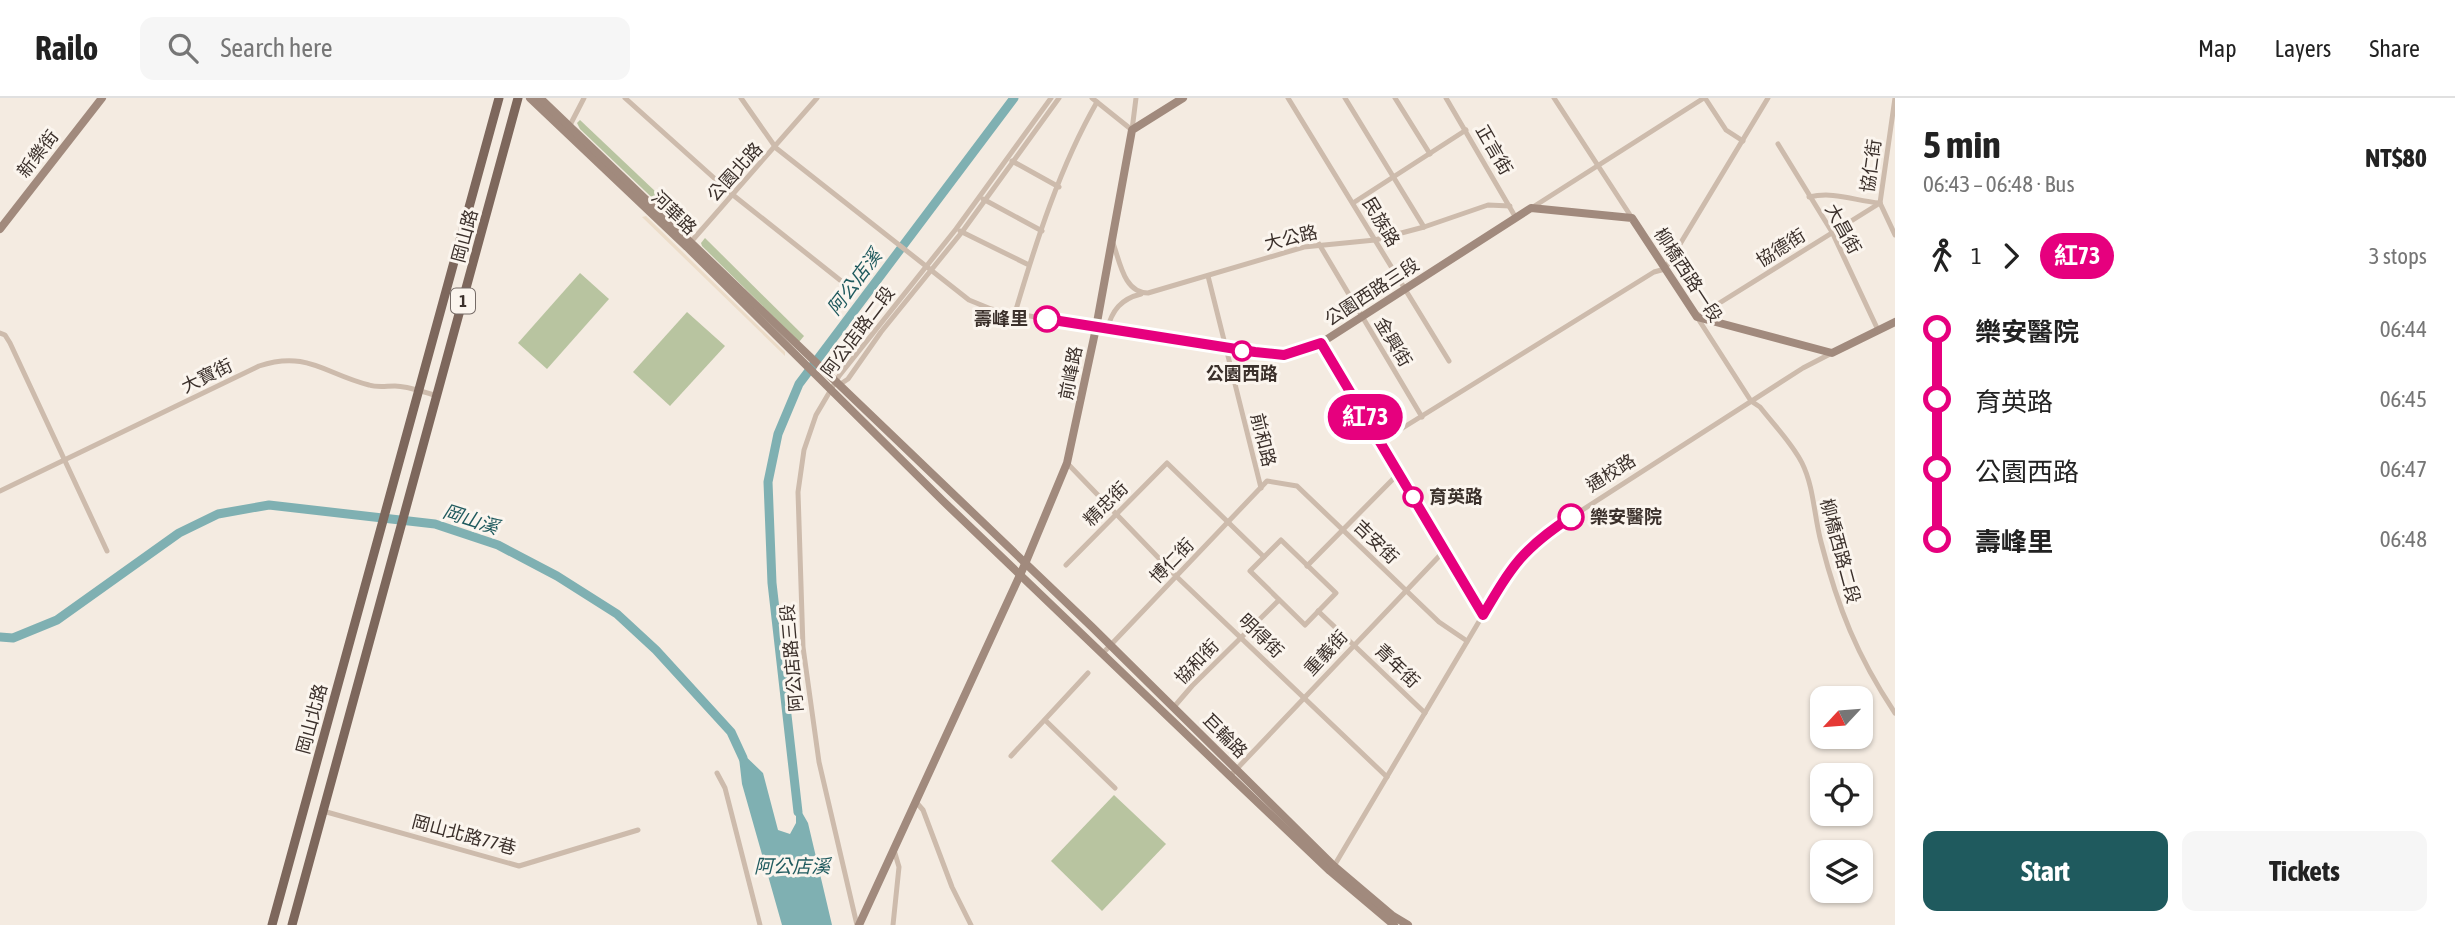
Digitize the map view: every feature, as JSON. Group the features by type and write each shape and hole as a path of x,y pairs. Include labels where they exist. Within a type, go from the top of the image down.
{"main road":[{"name":"岡山路","path":"382,522 499,98"},
{"name":"岡山路","path":"400,536 518,98"},
{"name":"岡山北路","path":"272,925 382,522"},
{"name":"岡山北路","path":"292,925 400,536"}],"street":[{"name":"新樂街","path":"0,229 102,98"},
{"name":"河華路","path":"530,98 568,129"},
{"name":"河華路","path":"540,98 568,129 832,384"},
{"path":"568,129 584,98"},
{"path":"625,98 733,195 845,284"},
{"path":"741,98 776,148 969,300 991,309 1096,328"},
{"name":"公園北路","path":"689,245 817,98"},
{"name":"阿公店路二段","path":"1040,119 1051,98"},
{"name":"阿公店路二段","path":"832,384 848,379 879,330 925,267 959,231 1009,160 1059,98"},
{"name":"前峰路","path":"1020,575 1068,463 1096,328 1136,98"},
{"path":"1015,313 1042,231 1094,100 1132,130 1184,98"},
{"name":"民族路","path":"1288,98 1449,361"},
{"path":"1345,98 1424,227"},
{"path":"1395,98 1430,154"},
{"name":"正言街","path":"1446,98 1516,218"},
{"name":"柳橋西路一段","path":"1554,98 1752,401"},
{"path":"1705,98 1726,130 1743,141"},
{"name":"公園西路三段","path":"1096,328 1226,349 1284,355 1321,343 1705,98"},
{"path":"1380,442 1654,271 1665,269 1768,98"},
{"name":"協仁街","path":"1895,98 1880,203 1895,235"},
{"path":"1353,203 1466,130"},
{"name":"大昌街","path":"1778,144 1832,232 1878,330"},
{"path":"1009,160 1059,187"},
{"path":"1810,197 1825,193 1838,194 1880,203"},
{"path":"982,199 1042,231"},
{"name":"協德街","path":"1697,317 1880,203"},
{"name":"大公路","path":"1107,330 1114,309 1119,303 1144,293 1304,247 1375,240 1488,205 1510,206"},
{"path":"1531,208 1632,218"},
{"path":"959,231 1030,265"},
{"path":"1112,239 1128,283 1137,292 1144,293"},
{"name":"金興街","path":"1319,244 1422,418"},
{"name":"前和路","path":"1208,276 1261,488"},
{"path":"1697,317 1832,353"},
{"name":"通校路","path":"1332,869 1516,561 1545,534 1812,363 1895,322"},
{"path":"0,334 5,335 10,343 107,551"},
{"path":"1321,343 1483,615"},
{"name":"大寶街","path":"0,491 259,366 275,361 300,360 365,384 382,388 397,386 438,396"},
{"path":"832,384 1025,564"},
{"path":"832,384 1020,575 858,925"},
{"name":"阿公店路三段","path":"832,384 813,424 801,469 798,492 801,608 813,728 858,925"},
{"name":"柳橋西路二段","path":"1752,401 1760,407 1802,462 1843,618 1871,677 1895,713"},
{"name":"明得街","path":"1068,463 1177,577 1387,778"},
{"name":"精忠街","path":"1066,565 1167,463 1228,522"},
{"path":"1307,566 1399,473"},
{"name":"吉安街","path":"1261,488 1267,481 1297,486 1438,622 1467,641"},
{"name":"博仁街","path":"1103,653 1261,488"},
{"path":"1228,522 1264,556"},
{"path":"1281,540 1307,566 1336,593 1305,625 1250,571 1281,540"},
{"name":"重義街","path":"1233,773 1445,550"},
{"name":"巨輪路","path":"1025,564 1174,707 1233,773"},
{"name":"巨輪路","path":"1020,575 1394,925"},
{"name":"協和街","path":"1167,715 1279,600"},
{"name":"青年街","path":"1318,611 1425,713"},
{"path":"1011,756 1088,673"},
{"path":"1045,720 1115,788"},
{"path":"717,773 725,788 760,925"},
{"path":"916,802 923,810 952,887 971,925"},
{"name":"岡山北路77巷","path":"323,811 519,866 638,830"},
{"path":"893,925 899,867 894,850"},
{"name":"巨輪路","path":"1332,869 1408,925"}],"green space":[{"path":"580,120 695,229 688,232 580,129 577,123"},
{"path":"705,238 804,336 799,342 702,246"},
{"path":"580,273 609,299 547,369 518,343"},
{"path":"687,312 725,346 670,406 633,372"},
{"path":"1114,795 1166,844 1102,911 1051,861"}],"shaded area":[{"path":"646,216 785,352 785,356 642,217"}],"water":[{"name":"阿公店溪","path":"738,749 763,773 778,830 790,834 796,823 796,802 808,823 832,925 782,925 742,784"}],"waterway":[{"name":"阿公店溪","path":"798,812 772,583 768,482 778,434 799,384 1014,98"},
{"name":"岡山溪","path":"0,637 13,638 57,620 179,533 218,514 269,505 435,524 498,545 557,576 617,614 656,650 731,732 743,758"}],"bus line":[{"name":"紅73","path":"1047,319 1226,349 1284,355 1321,343 1483,615 1516,561 1545,534 1571,517"}],"place":[{"name":"壽峰里","path":"1047,319"},
{"name":"公園西路","path":"1242,351"},
{"name":"育英路","path":"1413,497"},
{"name":"樂安醫院","path":"1571,517"}]}
